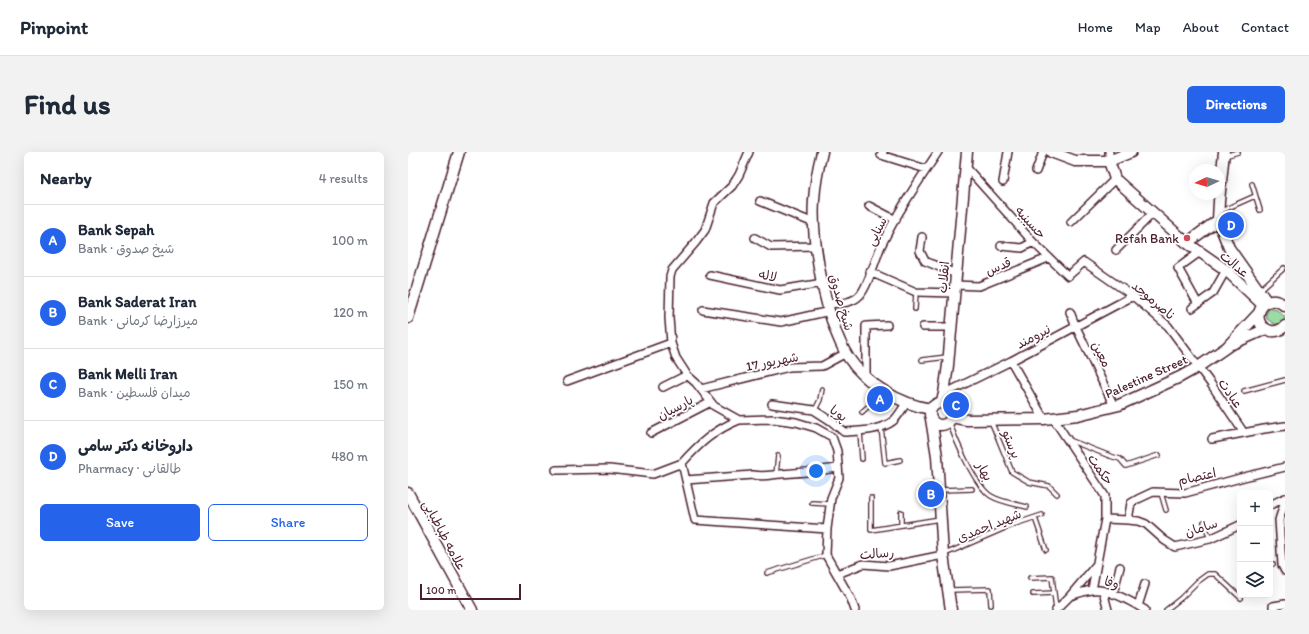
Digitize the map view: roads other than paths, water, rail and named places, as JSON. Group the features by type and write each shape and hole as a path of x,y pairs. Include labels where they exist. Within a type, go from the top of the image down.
{"main road":[{"path":"408,318 459,152"},
{"name":"شیخ صدوق","path":"822,152 814,195 814,223 816,246 823,283 835,328 849,358 866,377 896,399 931,414"},
{"name":"انقلاب","path":"943,399 967,152"},
{"path":"1051,152 1075,161 1109,157 1131,152"},
{"path":"1224,154 1218,216 1229,248 1259,292 1263,307 1259,321 1266,329 1275,331 1283,330"},
{"name":"عدالت","path":"1109,157 1115,179 1187,243 1226,270 1263,307"},
{"path":"1187,243 1218,216"},
{"path":"1227,347 1263,307 1276,301 1285,306"},
{"path":"1227,347 1266,329"},
{"name":"Palestine Street","path":"948,421 1048,419 1078,415 1114,406 1152,390 1198,367 1227,347"},
{"path":"937,456 951,411 943,399 935,404 931,414 937,456 943,555 951,610"},
{"path":"931,414 936,424 948,421"},
{"name":"علامه طباطبایی","path":"408,493 472,610"}],"street":[{"path":"738,420 714,406 701,389 687,375 676,358 671,343 669,318 670,277 672,270 705,230 714,203 732,186 749,152"},
{"path":"882,152 881,155 926,169"},
{"name":"سنایی","path":"829,307 848,302 859,297 864,289 881,246 926,169 938,152"},
{"path":"1003,182 1008,152"},
{"path":"1036,171 1043,152"},
{"name":"حسینیه","path":"965,166 1033,242 1068,276 1084,262"},
{"path":"1071,222 1115,179"},
{"path":"760,201 814,223"},
{"path":"869,206 896,220"},
{"path":"1116,250 1153,213"},
{"path":"922,237 920,251 925,261 955,284"},
{"path":"755,238 771,247 816,246"},
{"path":"1001,246 1022,248 1033,242"},
{"path":"1200,252 1178,268 1195,306 1213,293 1226,270"},
{"name":"قدس","path":"955,284 979,286 1048,258"},
{"name":"ناصرموحد","path":"1084,262 1132,296 1168,326 1198,367"},
{"path":"870,272 916,292 955,284"},
{"name":"لاله","path":"710,275 780,290 823,283"},
{"name":"نیرومند","path":"943,399 1132,296"},
{"path":"702,310 780,322 829,307"},
{"name":"معین","path":"1070,312 1114,406"},
{"path":"866,377 866,326 887,325"},
{"path":"923,327 951,327"},
{"path":"567,381 671,343"},
{"name":"17 شهریور","path":"701,389 789,367 822,366 846,353"},
{"name":"حکمت","path":"1011,361 1048,419 1066,438 1105,496 1105,519 1092,590"},
{"name":"عبادت","path":"1198,367 1244,433"},
{"path":"663,387 687,375"},
{"name":"پارسیان","path":"651,433 711,402"},
{"name":"پویا","path":"772,404 814,410 844,432 881,427 893,420 907,403"},
{"path":"556,470 609,469 653,474 682,463 698,445 724,426 738,420 773,419 796,422 816,428 832,438 836,451 839,478 831,498 827,529 826,554 851,599 855,610"},
{"path":"1212,439 1285,426"},
{"path":"682,463 695,520 827,529"},
{"path":"686,480 753,475 763,477 776,474 838,468"},
{"name":"اعتصام","path":"1128,520 1131,503 1153,492 1185,493 1244,477 1285,468"},
{"path":"1273,504 1285,498"},
{"path":"1285,502 1279,520 1282,565 1285,571"},
{"name":"سامان","path":"1105,519 1138,521 1146,524 1164,540 1176,547 1210,539 1237,528"},
{"name":"رسالت","path":"837,574 863,564 888,566 943,555"},
{"name":"حکمت","path":"1056,610 1070,596 1097,563"},
{"path":"1113,594 1120,567"},
{"path":"1138,606 1145,584"},
{"name":"وفا","path":"1070,596 1092,590 1103,591 1122,597 1145,610"},
{"path":"1103,591 1108,610"},
{"path":"1273,610 1273,606 1285,604"}],"lane":[{"path":"1224,154 1238,152"},
{"path":"1252,184 1260,210"},
{"path":"1218,216 1255,196"},
{"path":"1259,292 1284,268"},
{"path":"915,309 916,292"},
{"path":"922,360 948,357"},
{"path":"1244,391 1285,380"},
{"path":"814,410 820,400 822,389"},
{"path":"862,412 884,391"},
{"name":"پرستو","path":"991,420 1012,472 1029,482 1049,486 1057,494"},
{"name":"بهار","path":"948,421 954,436 982,489 1002,501 1027,507"},
{"path":"881,427 885,463 900,460"},
{"path":"860,431 862,459"},
{"path":"1066,438 1110,456 1120,458 1126,466 1159,455"},
{"path":"776,474 778,456"},
{"path":"939,490 972,489"},
{"path":"1161,493 1166,510"},
{"path":"872,498 871,530 941,519"},
{"path":"812,503 830,504"},
{"path":"901,512 901,526"},
{"name":"شهید احمدی","path":"943,555 1012,525 1042,515"},
{"path":"1035,518 1046,550"},
{"path":"1204,522 1210,539"},
{"path":"767,573 826,554"},
{"path":"1166,610 1208,574 1215,574 1237,594"},
{"path":"1030,578 1052,577 1056,610"},
{"path":"949,590 990,589 991,605"},
{"path":"1033,594 1054,593"}],"place":[{"name":"داروخانه دکتر سامی","path":"1231,225"},
{"name":"Refah Bank","path":"1187,238"},
{"name":"Bank Sepah","path":"880,399"},
{"name":"Bank Melli Iran","path":"956,405"},
{"name":"Bank Saderat Iran","path":"931,494"}]}
